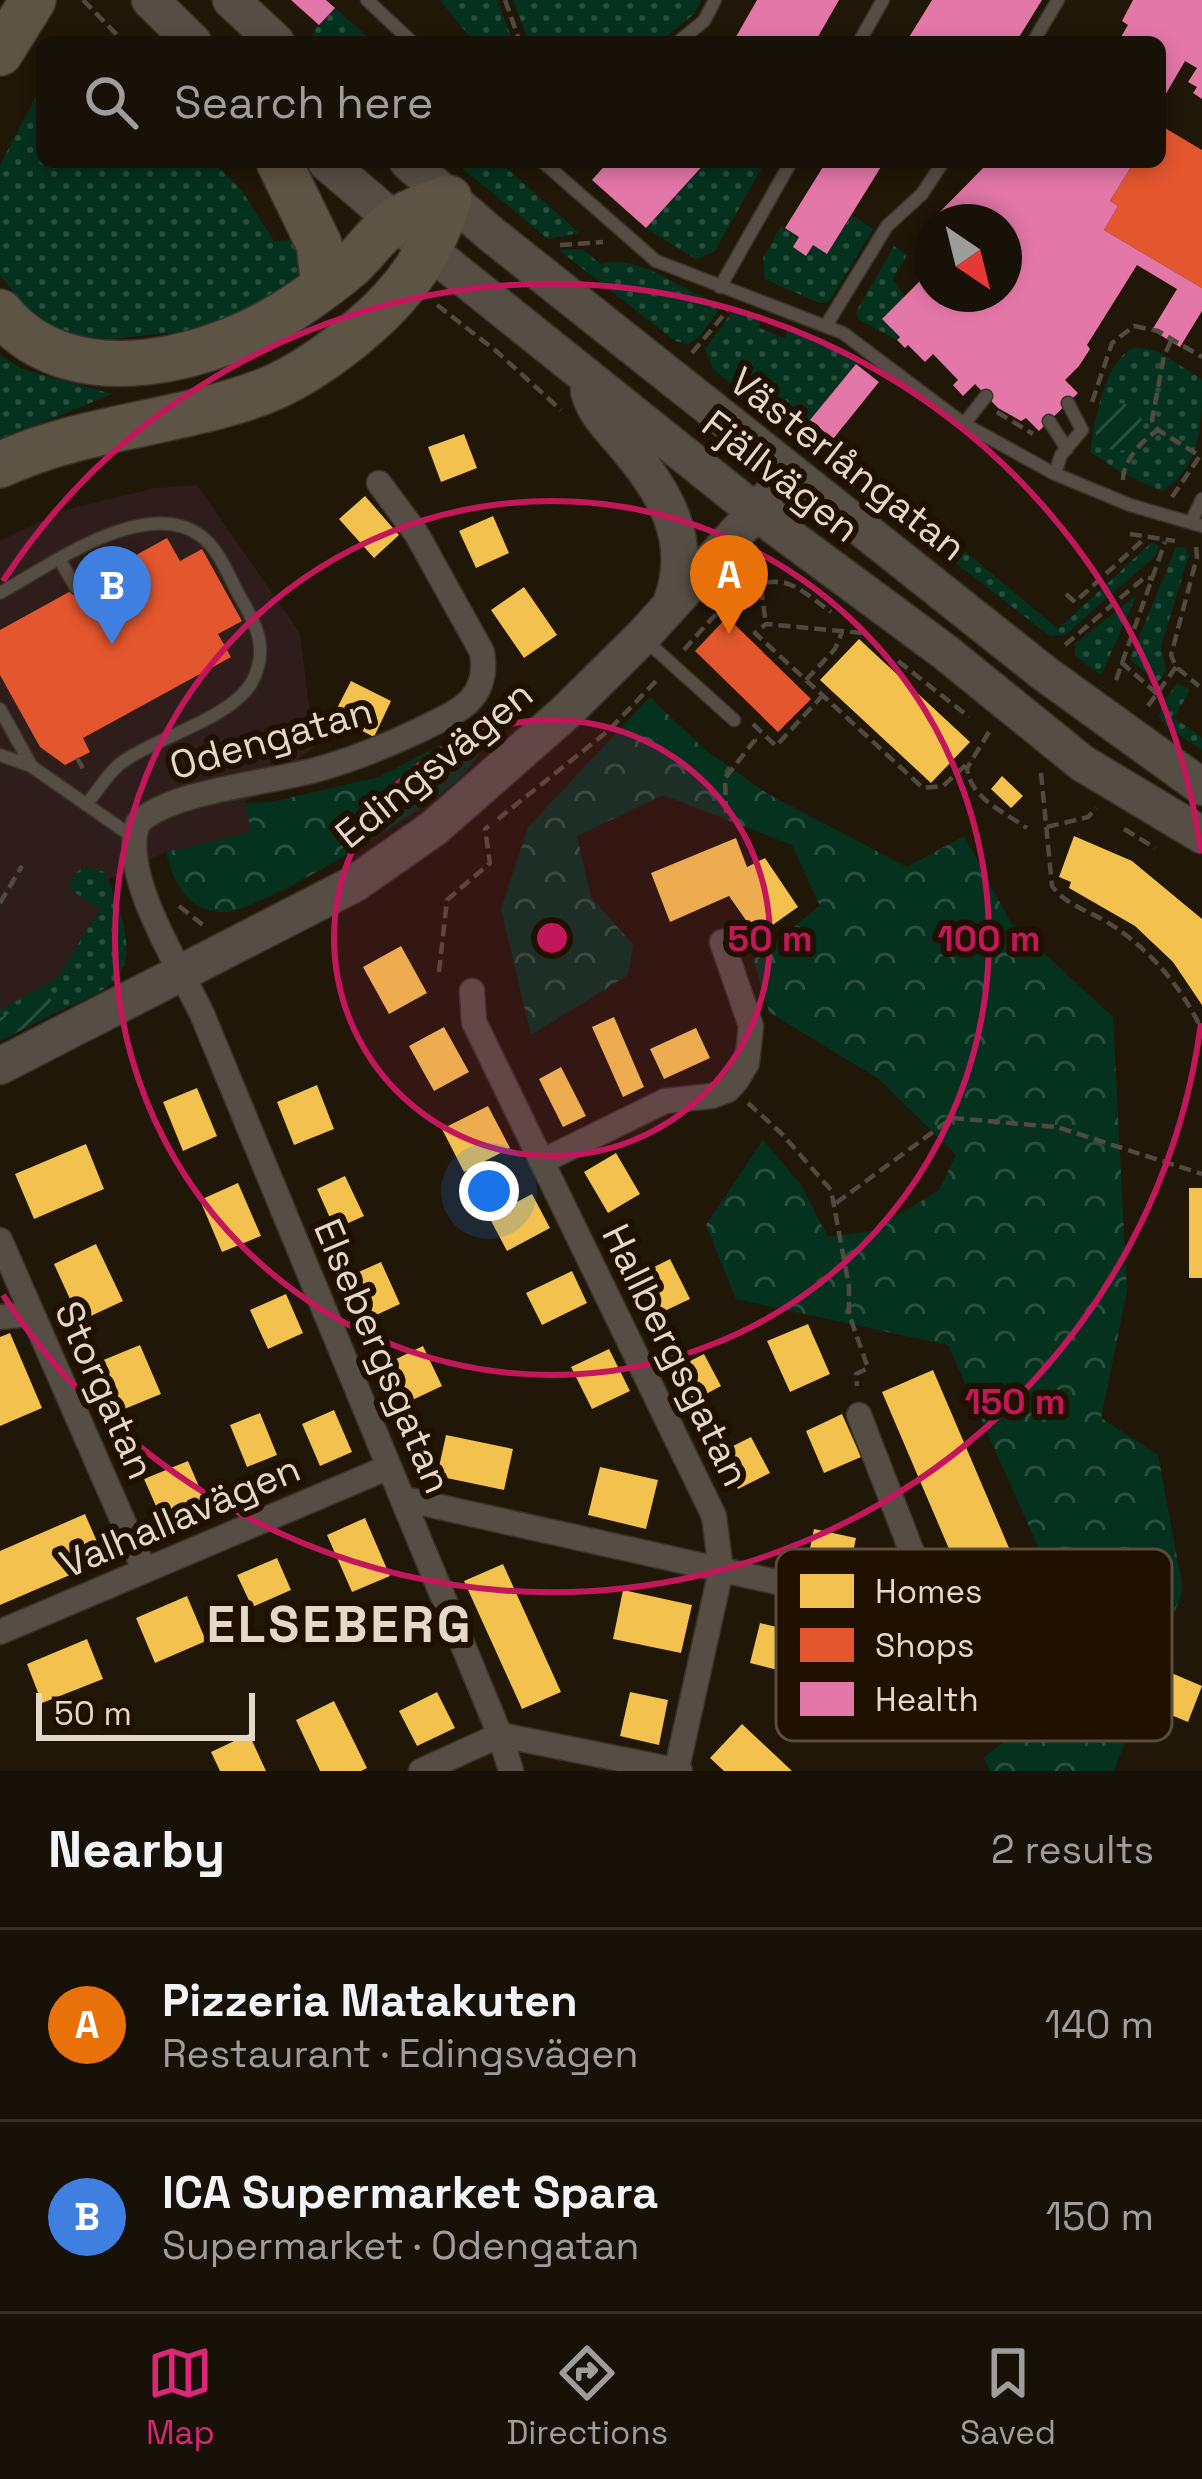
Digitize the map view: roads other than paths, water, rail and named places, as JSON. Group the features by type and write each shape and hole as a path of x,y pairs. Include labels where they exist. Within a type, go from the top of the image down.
{"highway":[{"path":"2,53 33,0"},
{"path":"281,168 319,244 324,286"},
{"path":"0,312 25,336 66,355 111,363 138,362 225,342 294,308 394,221 449,198"},
{"path":"0,465 73,440 268,390 327,357 410,282 430,251 449,198"}],"street":[{"path":"231,0 270,36"},
{"path":"151,1 187,36"},
{"name":"Fjällvägen","path":"333,168 757,513 946,652 1082,763 1202,835"},
{"path":"415,168 449,198"},
{"name":"Västerlångatan","path":"449,198 1044,673 1202,788"},
{"path":"586,376 593,407 651,480 679,535 681,568 670,604"},
{"name":"Edingsvägen","path":"0,1066 354,884 434,828 566,712 642,637 790,472"},
{"name":"Odengatan","path":"133,837 138,823 164,805 317,770 381,749 473,700 486,673 482,652 416,533 379,483"},
{"path":"133,837 142,884 183,971"},
{"path":"543,1161 665,1101 728,1090 747,1063 751,1026 722,942"},
{"name":"Elsebergsgatan","path":"183,971 404,1499 511,1771"},
{"name":"Hallbergsgatan","path":"472,991 474,1022 707,1499 718,1534 721,1570 678,1770"},
{"name":"Storgatan","path":"0,1240 144,1569"},
{"path":"0,1317 32,1314"},
{"path":"860,1415 911,1549"},
{"name":"Valhallavägen","path":"0,1632 389,1467"},
{"path":"404,1499 776,1582"},
{"path":"421,1771 500,1735 678,1770"}],"lane":[{"path":"367,0 406,36"},
{"path":"686,36 704,21 715,0"},
{"path":"862,36 883,0"},
{"path":"1037,36 1058,0"},
{"path":"550,168 656,260 826,324 964,424 1055,474 1139,508 1197,524 1202,499"},
{"path":"720,287 788,168"},
{"path":"826,324 887,226 922,194 939,168"},
{"path":"964,424 982,400"},
{"path":"1055,474 1064,452 1082,430 1068,403"},
{"path":"1049,421 1064,452"},
{"path":"0,593 123,529 171,524 188,529 214,550 260,637 255,675 237,700 119,764 86,806"},
{"path":"60,560 76,588"},
{"path":"642,637 734,720"},
{"path":"0,709 31,766"},
{"path":"0,755 31,766 133,837"}],"place":[{"name":"Pizzeria Matakuten","path":"729,634"},
{"name":"ICA Supermarket Spara","path":"112,645"}],"district":[{"name":"ELSEBERG","path":"340,1624"}]}
